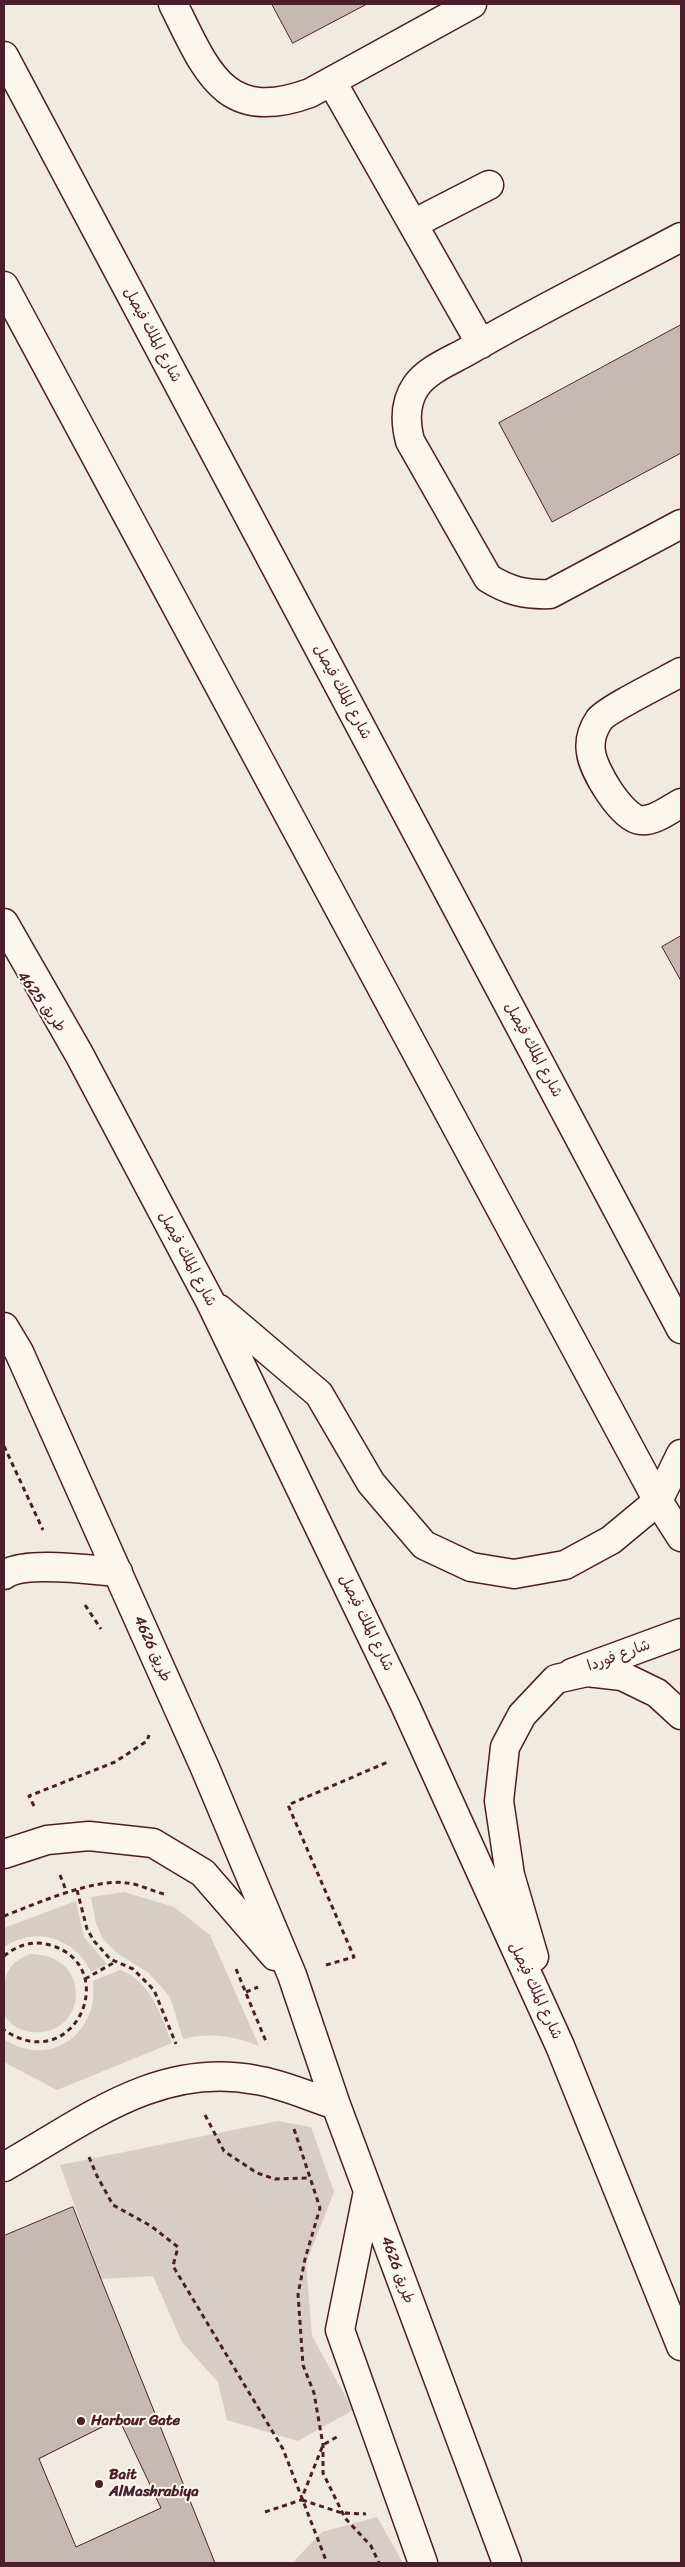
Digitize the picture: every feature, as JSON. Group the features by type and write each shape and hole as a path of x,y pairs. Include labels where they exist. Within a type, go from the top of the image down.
{"main road":[{"path":"173,4 208,71 224,88 244,100 266,103 289,100 332,82 472,4"},
{"name":"شارع الملك فيصل","path":"4,56 681,1329"},
{"path":"332,82 481,344"},
{"path":"413,224 489,185"},
{"path":"681,237 427,375 416,385 406,412 406,427 410,441 488,578 506,590 521,593 550,594 681,524"},
{"path":"4,286 658,1501 681,1537"},
{"path":"681,672 601,717 590,738 590,751 594,764 620,809 630,817 641,820 653,818 681,802"},
{"name":"شارع الملك فيصل","path":"4,923 79,1054 210,1301 406,1705 423,1747 560,2046 681,2346"},
{"name":"طريق 4625","path":"4,951 79,1054"},
{"path":"210,1301 319,1394 371,1483 424,1545 471,1567 514,1574 565,1565 611,1540 658,1501 681,1454"},
{"name":"طريق 4626","path":"4,1327 19,1352 118,1572 205,1768 292,1975 336,2105 507,2563"},
{"path":"4,1576 23,1568 118,1572"},
{"name":"شارع فوردا","path":"556,1679 681,1633"},
{"path":"560,2046 510,1875 499,1801 505,1747 522,1715 556,1679 587,1672 622,1676 657,1693 681,1715"},
{"name":"طريق 4626","path":"4,1854 47,1840 89,1836 153,1842 203,1873 292,1975"},
{"path":"4,2167 125,2098 178,2079 220,2076 257,2080 336,2105"},
{"path":"368,2191 340,2330 422,2563"}],"path":[{"path":"4,1446 62,1569 105,1635"},
{"path":"67,1893 29,1796 116,1762 147,1741 149,1733"},
{"path":"292,1975 354,1957 288,1805 423,1747"},
{"path":"4,1916 67,1893 96,1886 126,1882 168,1896"},
{"path":"4,1956 17,1947 31,1943 45,1943 59,1947 70,1955 79,1966 85,1979 87,1994 85,2007 78,2020 58,2038 44,2042 30,2042 16,2038 4,2030"},
{"path":"85,1979 116,1962"},
{"path":"234,1966 268,2047"},
{"path":"77,2125 97,2176 113,2205 151,2226 178,2246 173,2266 283,2449 301,2500 327,2563"},
{"path":"301,2500 323,2445 371,2417"},
{"path":"265,2512 301,2500 342,2513 406,2515"}],"shaded area":[{"path":"124,1892 174,1907 210,1935 259,2046 222,2036 183,2039 170,1997 149,1973 117,1953 103,1939 96,1924 91,1897"},
{"path":"76,1901 84,1937 107,1964 91,1972 84,1960 65,1943 41,1936 16,1940 4,1947 4,1928"},
{"path":"30,1954 51,1958 65,1967 74,1980 76,1995 73,2010 64,2022 50,2030 32,2032 24,2030 13,2025 4,2015 4,1985 6,1977 13,1964"},
{"path":"120,1970 140,1982 154,2000 172,2043 57,2090 4,2062 4,2039 21,2048 38,2050 54,2048 68,2041 80,2030 88,2016 93,2000 93,1981"},
{"path":"278,2121 311,2127 334,2192 306,2263 312,2336 353,2410 298,2441 227,2420 218,2382 182,2342 153,2276 101,2279 60,2165"},
{"path":"377,2517 403,2563 296,2563 295,2560 322,2532"}],"building":[{"path":"272,4 367,4 293,43"},
{"path":"681,325 681,453 552,522 499,423"},
{"path":"681,936 681,981 662,947"},
{"name":"Harbour Gate","path":"73,2207 215,2563 4,2563 4,2236"},
{"name":"Bait AlMashrabiya","path":"119,2419 161,2508 76,2547 39,2459"}],"place":[{"name":"Harbour Gate","path":"81,2421"},
{"name":"Bait AlMashrabiya","path":"99,2484"}]}
